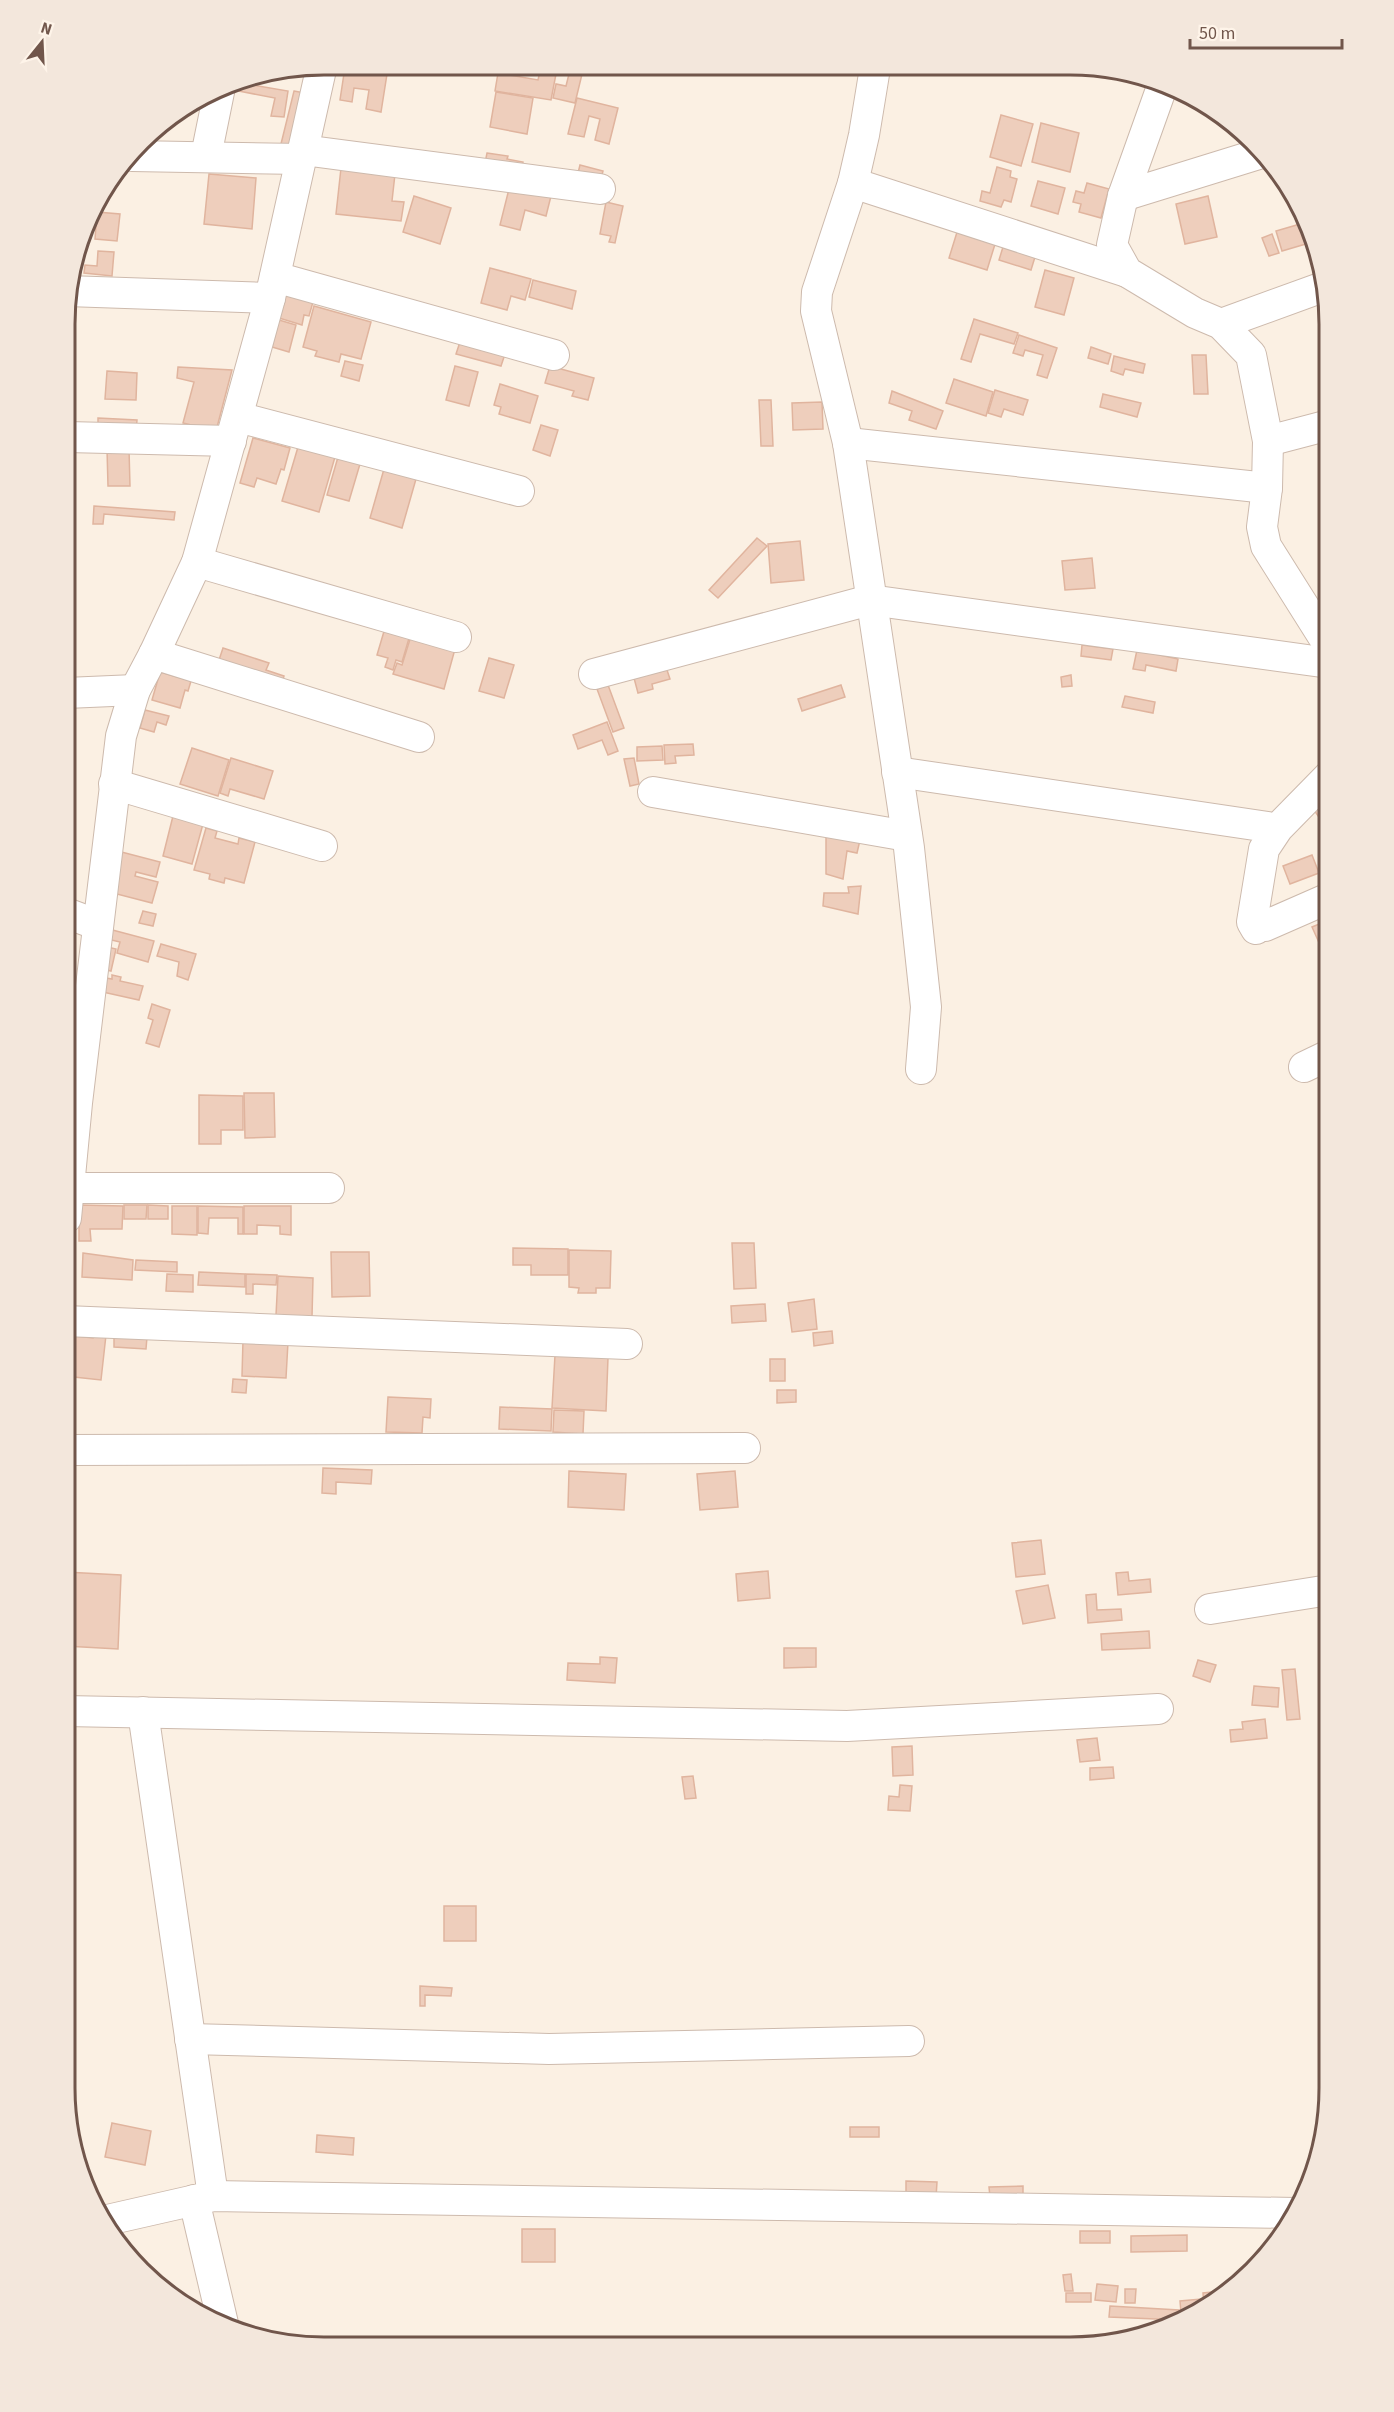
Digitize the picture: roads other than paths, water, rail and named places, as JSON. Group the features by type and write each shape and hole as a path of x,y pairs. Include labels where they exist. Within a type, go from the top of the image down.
{"street":[{"path":"75,1075 98,925 121,735 135,690 197,562 273,287 320,75"},
{"path":"874,75 853,183 817,292 816,310 848,443 907,836 926,1007 921,1069"},
{"path":"1127,272 1112,245 1123,196 1160,92"},
{"path":"206,156 217,99"},
{"path":"141,156 302,155 600,189"},
{"path":"1123,196 1253,156"},
{"path":"853,183 1127,272 1195,313 1221,324 1251,355 1268,441 1267,488 1262,527 1266,546 1319,630"},
{"path":"77,291 273,287 554,355"},
{"path":"1221,324 1317,289"},
{"path":"1268,441 1319,428"},
{"path":"75,437 235,429 519,491"},
{"path":"848,443 1267,488"},
{"path":"197,562 456,637"},
{"path":"594,674 870,600 1319,662"},
{"path":"154,654 419,737"},
{"path":"75,693 135,690"},
{"path":"897,772 1268,827"},
{"path":"114,784 322,846"},
{"path":"1319,786 1278,828 1264,849 1252,922 1260,928 1319,902"},
{"path":"653,792 907,836"},
{"path":"75,916 98,925"},
{"path":"75,1188 329,1188"},
{"path":"75,1321 627,1344"},
{"path":"75,1450 746,1448"},
{"path":"1210,1609 1319,1592"},
{"path":"75,1711 848,1726 1158,1709"},
{"path":"143,1712 190,2039 204,2198 222,2315"},
{"path":"190,2039 549,2049 909,2042"},
{"path":"112,2219 204,2198 1286,2213"}]}
